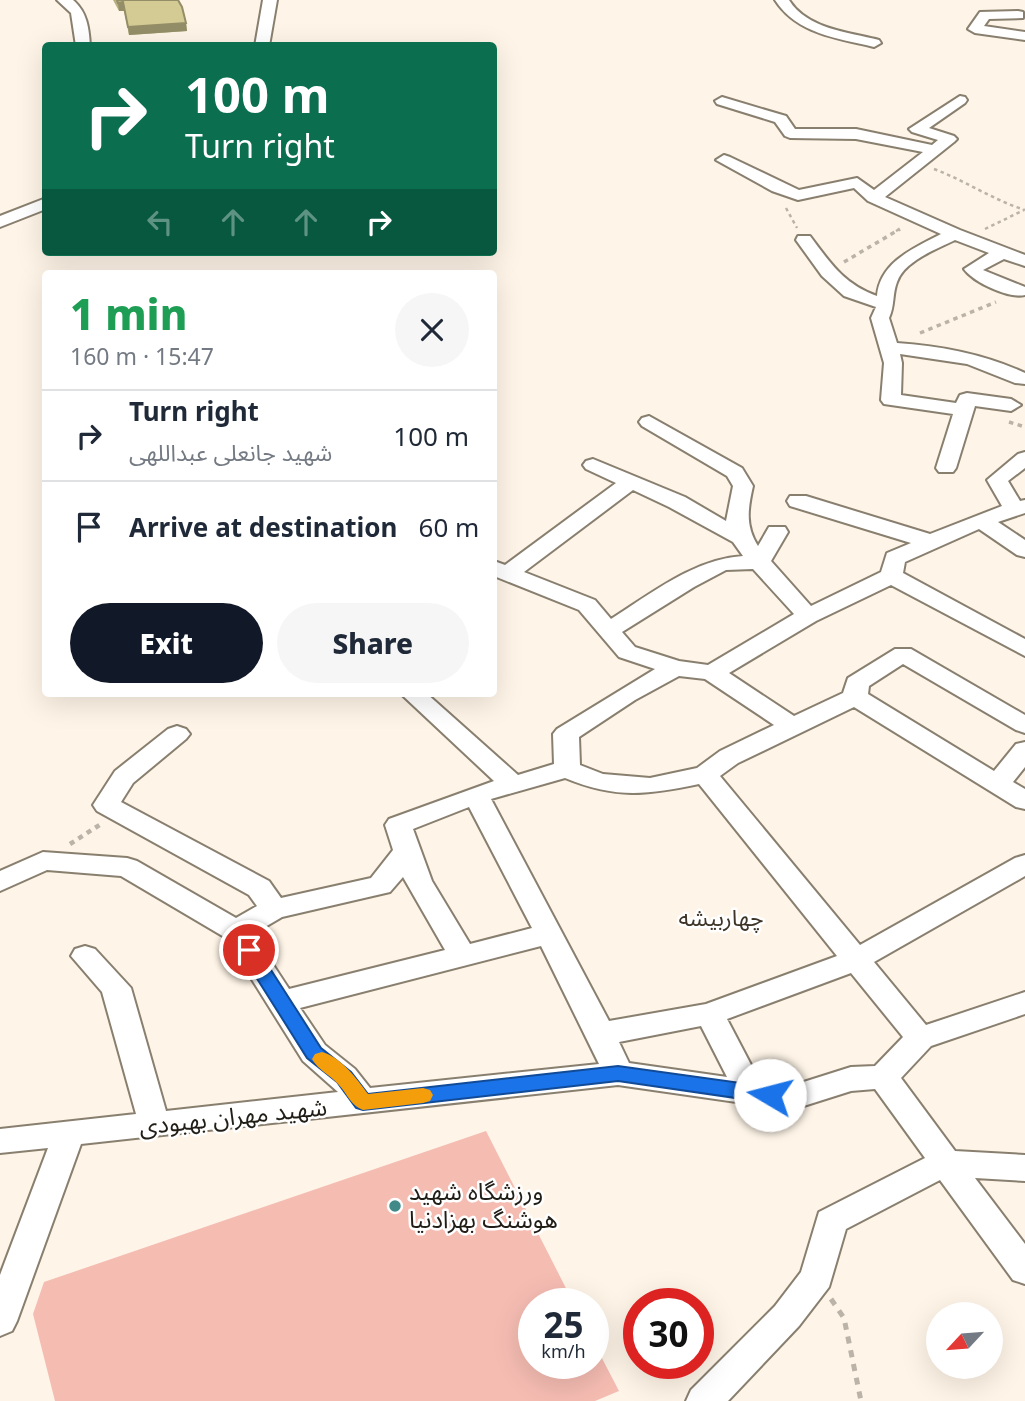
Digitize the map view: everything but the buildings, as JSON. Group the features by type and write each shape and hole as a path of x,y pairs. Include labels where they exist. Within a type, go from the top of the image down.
{"street":[{"path":"64,0 76,11 83,26 83,42"},
{"path":"263,42 270,0"},
{"path":"782,0 787,11 804,22 874,43"},
{"path":"975,0 994,9 1022,16"},
{"path":"1022,16 985,15 975,29 1025,36"},
{"path":"874,198 949,139 917,129 960,100"},
{"path":"722,101 781,119 790,133 856,134 935,150"},
{"path":"724,160 778,188 798,195 857,183 874,198 960,237 1025,261"},
{"path":"0,222 42,205"},
{"path":"960,237 896,268 888,281 887,305 880,318 893,363 891,400 964,410"},
{"path":"804,240 828,272 850,292 887,305"},
{"path":"1002,253 973,270 979,276 1019,291"},
{"path":"888,348 962,356 992,365 1022,379"},
{"path":"946,468 967,400 1011,405"},
{"path":"649,422 735,472 743,486 735,512 739,537"},
{"path":"891,576 895,558 981,520 1019,507 997,480 1025,458"},
{"path":"593,465 677,502 739,537 808,616"},
{"path":"501,571 631,482"},
{"path":"798,501 932,542"},
{"path":"981,520 1025,550"},
{"path":"759,562 777,532"},
{"path":"609,630 686,582 722,564 759,562"},
{"path":"501,571 587,605 627,652 675,668 712,673 792,726"},
{"path":"712,673 808,616 891,576"},
{"path":"891,576 1025,649"},
{"path":"855,697 857,684 903,654 1025,725"},
{"path":"567,769 566,734 675,668"},
{"path":"416,697 513,784"},
{"path":"463,956 418,881 398,825 476,795 567,769 599,782 650,786 705,775 729,757 855,697"},
{"path":"855,697 1025,801"},
{"path":"177,734 124,777 106,805 259,888 274,909"},
{"path":"998,784 1025,750"},
{"path":"705,775 920,1038"},
{"path":"476,795 601,1034 618,1073"},
{"path":"236,931 274,909 380,885 393,873 406,850"},
{"path":"0,882 43,861 127,867 236,931 314,1053 344,1077 363,1102"},
{"path":"601,1034 710,1014 856,960 1025,864"},
{"path":"281,1002 549,934"},
{"path":"85,956 116,988 155,1126"},
{"path":"1025,1003 920,1038 883,1077 1025,1270"},
{"path":"710,1014 750,1092"},
{"name":"شهید مهران بهبودی","path":"0,1141 68,1136 618,1073 791,1098 851,1079 883,1077"},
{"path":"0,1321 68,1136"},
{"path":"705,1401 787,1316 817,1277 831,1221 944,1163 1025,1168"}],"path":[{"path":"918,164 962,180 996,201 1025,210"},
{"path":"798,195 786,207 804,240"},
{"path":"960,237 1025,210"},
{"path":"828,272 877,243 884,235 922,220"},
{"path":"888,348 1019,291"},
{"path":"43,861 120,812"},
{"path":"817,1277 844,1318 861,1401"}],"shaded area":[{"name":"ورزشگاه شهید هوشنگ بهزادنیا","path":"486,1131 566,1288 518,1288 518,1379 609,1379 609,1372 619,1391 595,1401 55,1401 33,1314 44,1282"}],"slow traffic":[{"path":"322,1059 344,1077 363,1102 423,1095"}],"place":[{"name":"ورزشگاه شهید هوشنگ بهزادنیا","path":"395,1206"}],"district":[{"name":"چهاربیشه","path":"721,918"}],"route":[{"path":"249,950 314,1053 344,1077 363,1102 618,1073 770,1095"}]}
